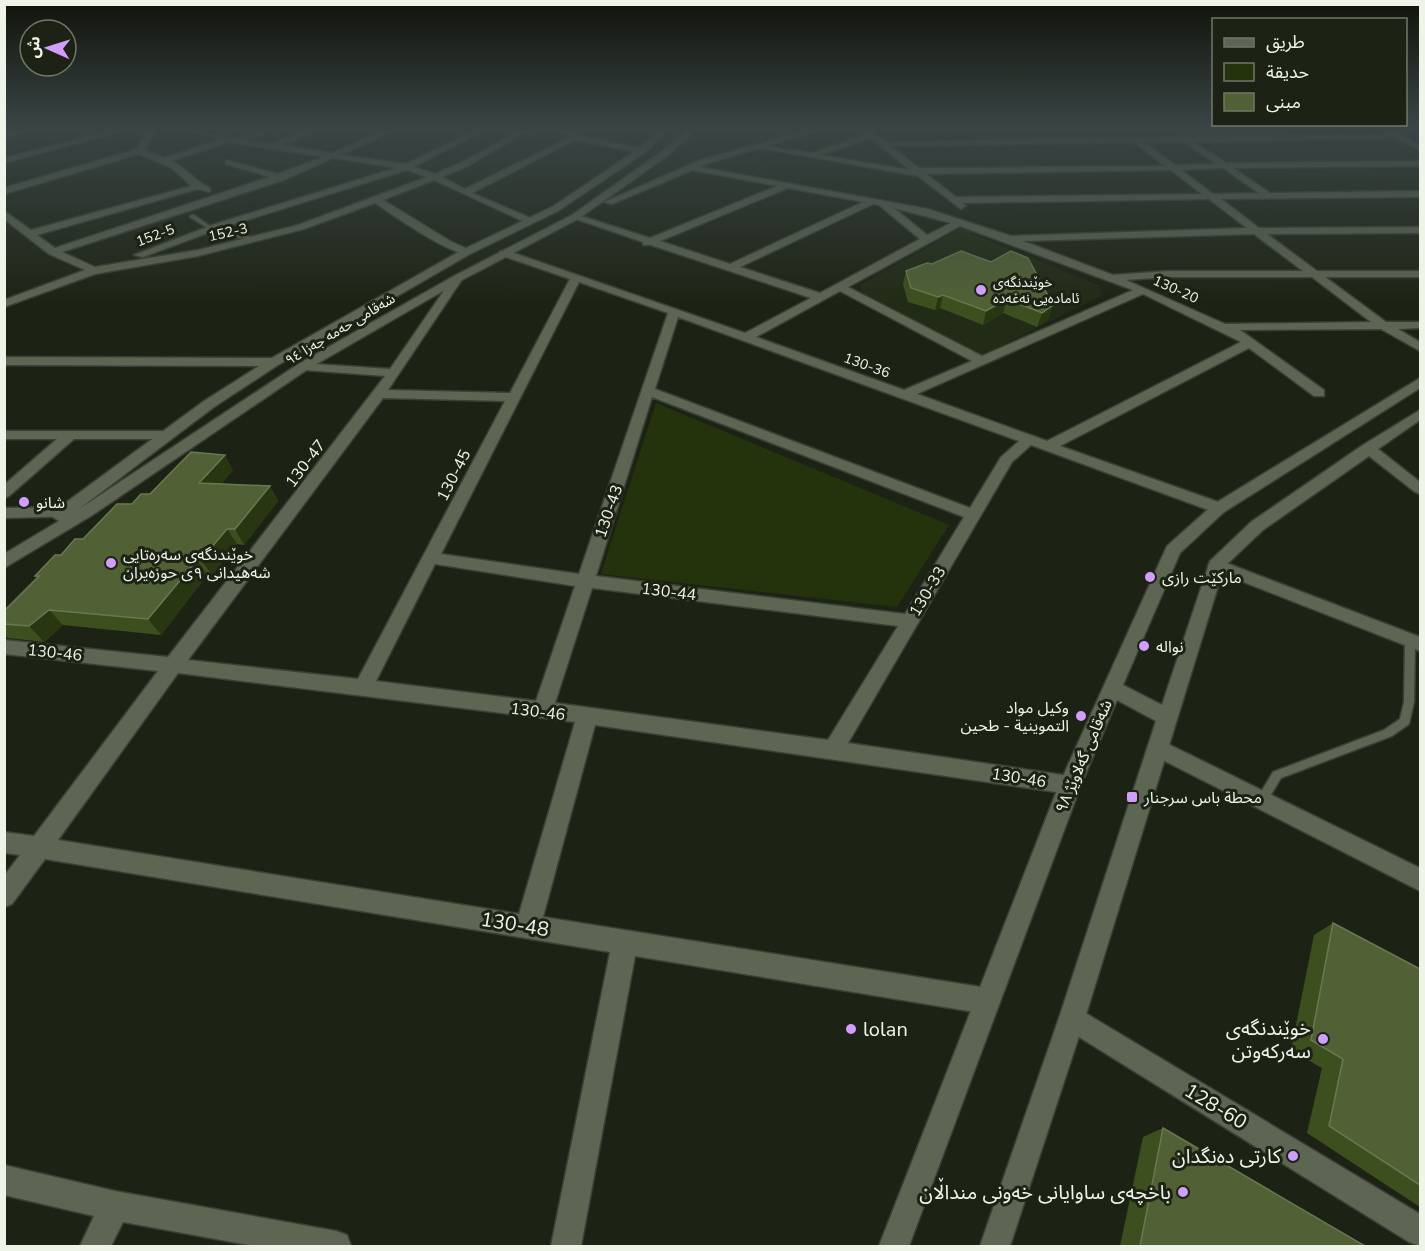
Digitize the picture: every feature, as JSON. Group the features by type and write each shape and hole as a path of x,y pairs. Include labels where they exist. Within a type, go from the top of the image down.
{"street":[{"path":"29,234 195,187"},
{"path":"203,187 224,198"},
{"path":"53,252 254,187"},
{"name":"152-5","path":"4,304 211,228 342,187"},
{"name":"152-3","path":"95,271 198,253 259,239 300,227 407,187"},
{"path":"454,187 530,221"},
{"path":"465,193 477,187"},
{"name":"شەقامی حەمە جەزا ٩٤","path":"4,561 66,517 168,435 274,362 466,252 555,208 586,187"},
{"name":"شەقامی حەمە جەزا ٩٤","path":"66,517 85,512 304,366 458,278 575,217 620,187"},
{"path":"575,217 644,187"},
{"path":"647,243 781,187"},
{"path":"800,187 928,212 1006,238 1256,231 1420,230"},
{"path":"938,187 970,213"},
{"path":"1199,187 1381,324 1420,347"},
{"path":"1256,187 1266,195"},
{"path":"952,200 1420,194"},
{"path":"375,199 446,243 466,252"},
{"path":"877,202 927,240"},
{"path":"730,268 877,202"},
{"path":"4,214 53,252 95,271"},
{"path":"575,217 647,243 821,297"},
{"path":"979,219 1006,238"},
{"path":"747,337 959,222"},
{"name":"130-20","path":"1006,238 1143,290 1223,327 1251,342 1319,393"},
{"name":"130-36","path":"504,253 675,311 1219,508"},
{"path":"1109,277 1167,274 1420,274"},
{"name":"130-47","path":"4,896 173,665 394,374 458,278"},
{"name":"130-45","path":"362,689 576,278"},
{"path":"840,287 982,361"},
{"path":"904,395 1143,290"},
{"name":"130-43","path":"543,711 584,581 675,311"},
{"path":"1223,327 1420,325"},
{"path":"1046,447 1251,342"},
{"path":"6,362 274,362"},
{"path":"304,366 394,374"},
{"name":"شەقامی گەلاوێژ ٩٨","path":"894,1246 1070,785 1173,550 1219,508 1312,448 1378,411 1420,382"},
{"path":"648,391 973,515"},
{"path":"379,394 514,397"},
{"path":"995,1246 1072,1018 1216,565 1257,526 1344,464 1420,414"},
{"path":"4,435 168,435"},
{"path":"4,493 70,435"},
{"name":"130-33","path":"834,748 1006,460 1028,440"},
{"path":"1312,448 1344,464"},
{"path":"1368,448 1420,489"},
{"path":"4,513 66,517"},
{"path":"4,523 51,522 66,517"},
{"name":"شەقامی حەمە جەزا ٩٤","path":"4,561 51,522"},
{"name":"130-44","path":"430,558 584,581 909,621"},
{"path":"1216,565 1415,642"},
{"name":"130-46","path":"4,647 173,665 834,748 1070,785"},
{"path":"1112,688 1168,718"},
{"path":"528,926 587,717"},
{"path":"1158,748 1420,880"},
{"name":"130-48","path":"4,842 42,846 987,1001"},
{"path":"566,1246 625,941"},
{"name":"128-60","path":"1072,1018 1420,1231"},
{"path":"4,1180 115,1206 336,1246"},
{"path":"95,1246 115,1206"}],"lane":[{"path":"192,216 211,228"},
{"path":"222,234 259,239"},
{"path":"1262,800 1277,775 1388,733 1405,721 1415,642"}],"shaded area":[{"name":"خوێندنگەی ئامادەیی نەغەدە","path":"963,227 979,237 1098,285 1103,295 981,356 862,294 860,285"}],"green space":[{"path":"656,403 949,525 897,607 601,574"}],"building":[{"path":"961,251 991,262 1011,251 1028,258 1053,305 1042,313 1007,299 986,311 943,295 938,297 911,288 906,271 927,263 932,264"},
{"path":"191,452 225,455 199,483 270,486 235,529 227,529 201,560 197,560 148,619 49,610 29,626 4,624 4,611 39,576 35,576 55,555 61,555 75,539 83,539 117,504 132,504 141,494 150,494"},
{"path":"1333,923 1420,969 1420,1185 1329,1126 1343,1059 1311,1040"},
{"name":"باخچەی ساوایانی خەونی منداڵان","path":"1163,1128 1365,1246 1140,1246"}],"place":[{"name":"خوێندنگەی ئامادەیی نەغەدە","path":"981,290"},
{"name":"شانو","path":"24,502"},
{"name":"خوێندنگەی سەرەتایی شەهیدانی ٩ی حوزەیران","path":"111,563"},
{"name":"مارکێت رازی","path":"1150,577"},
{"name":"نواله","path":"1144,646"},
{"name":"وكيل مواد التموينية - طحين","path":"1081,716"},
{"name":"محطة باس سرجنار","path":"1132,797"},
{"name":"lolan","path":"851,1029"},
{"name":"خوێندنگەی سەرکەوتن","path":"1323,1039"},
{"name":"کارتی دەنگدان","path":"1293,1156"},
{"name":"باخچەی ساوایانی خەونی منداڵان","path":"1183,1192"}]}
